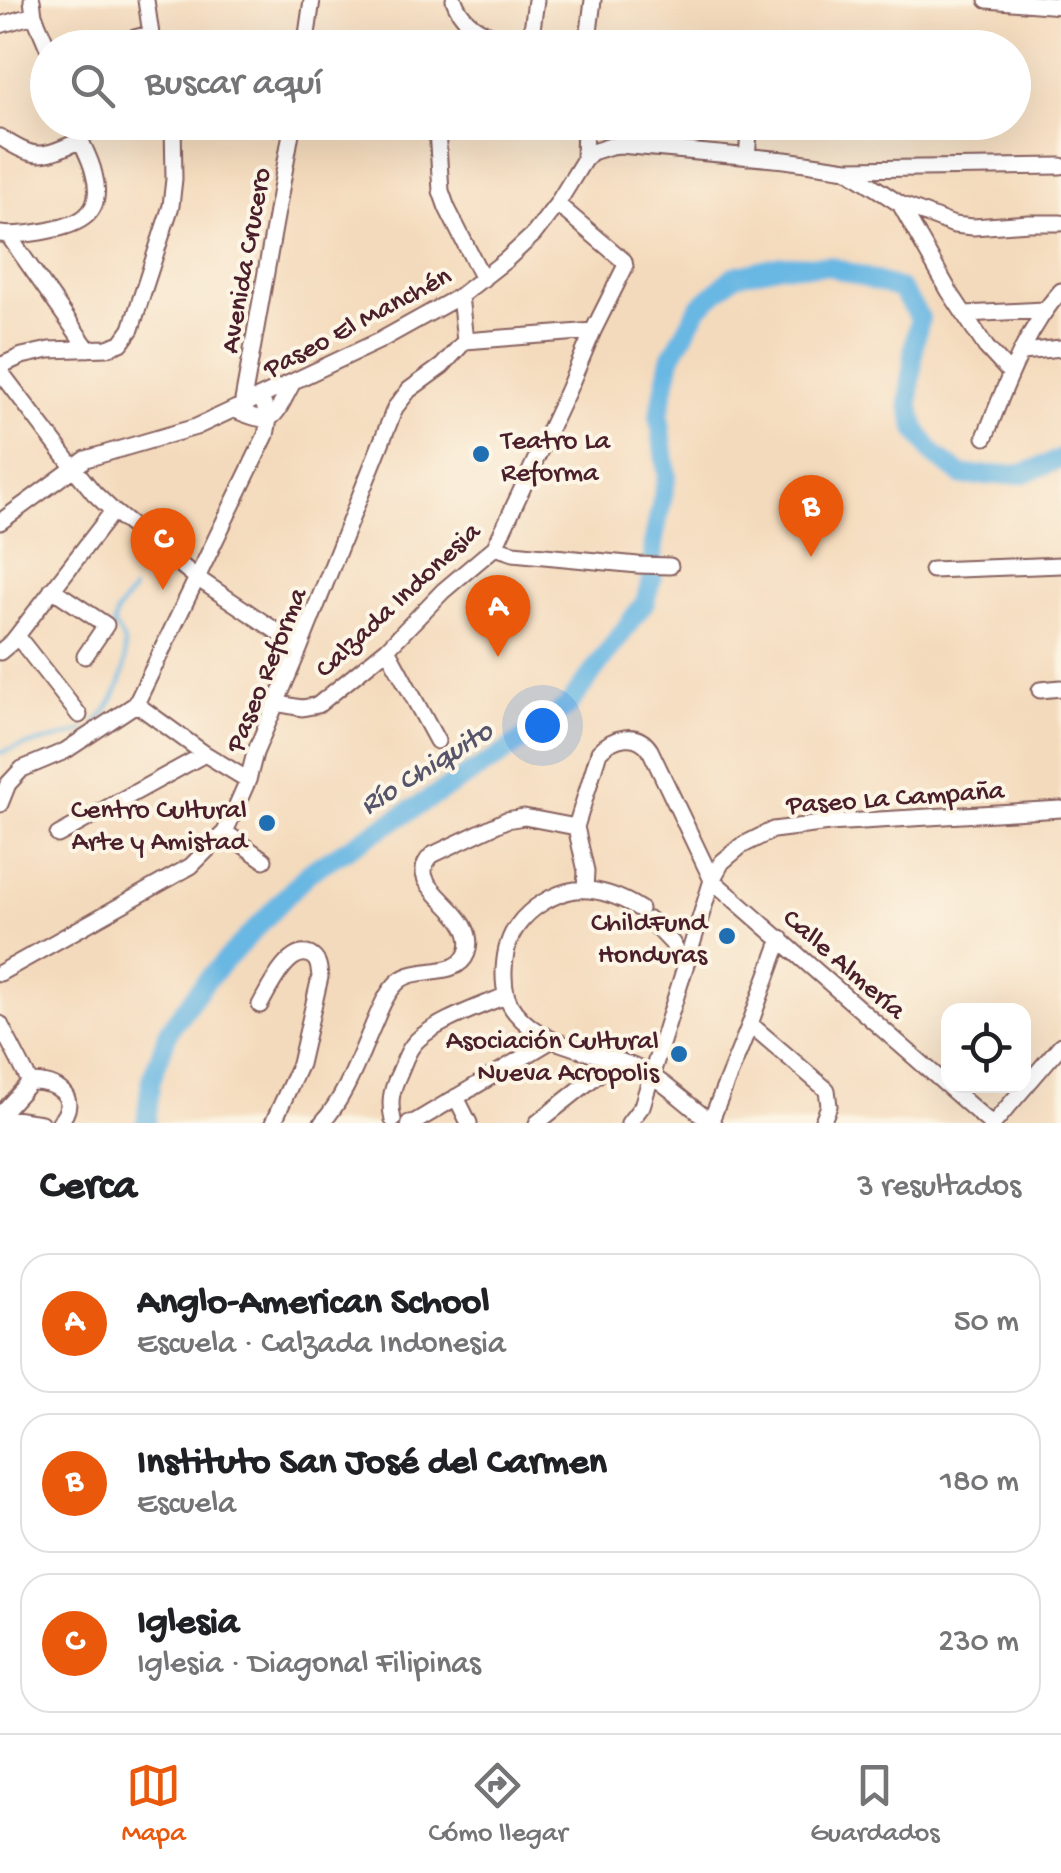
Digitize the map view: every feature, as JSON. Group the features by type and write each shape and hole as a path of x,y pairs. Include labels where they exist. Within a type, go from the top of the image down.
{"street":[{"path":"146,0 150,30"},
{"path":"308,30 312,0"},
{"path":"454,0 462,18 477,30"},
{"path":"532,30 536,0"},
{"path":"589,30 594,0"},
{"path":"987,0 1061,6"},
{"path":"0,25 33,8"},
{"path":"0,137 31,154 50,154 79,141 86,150 96,177 95,203 88,216 75,225 4,234 88,349"},
{"path":"173,140 171,206 131,329 122,343 107,348 49,350 22,356 0,368 73,467 113,511 197,578 300,647"},
{"name":"Avenida Crucero","path":"238,408 290,140"},
{"path":"437,140 441,191 482,279"},
{"path":"584,140 584,160"},
{"path":"747,156 748,140"},
{"path":"584,160 600,148 620,145 847,169 1061,166"},
{"name":"Paseo El Manchén","path":"0,522 86,459 196,427 379,341 460,296 534,234 584,160"},
{"path":"847,169 900,204 954,225 1061,224"},
{"name":"Calzada Indonesia","path":"275,703 302,708 318,705 387,649 443,591 495,547 625,267 624,261 557,204"},
{"path":"900,204 949,291 986,347 1010,374"},
{"path":"986,437 1010,374 1044,310 1061,291"},
{"path":"460,296 465,340 594,331"},
{"path":"965,314 1044,310"},
{"name":"Paseo Reforma","path":"0,973 191,866 224,832 395,408 409,390 442,366 465,340"},
{"path":"1023,352 1061,348"},
{"path":"238,408 260,420 269,418 276,414 292,384"},
{"path":"0,804 8,784 22,769 65,751 136,704 266,435 269,418 261,398"},
{"path":"0,652 113,511"},
{"path":"495,547 513,553 670,566"},
{"path":"932,570 1061,564"},
{"path":"52,589 106,624 85,656"},
{"path":"16,636 79,716"},
{"path":"387,649 436,740"},
{"path":"1040,690 1061,688"},
{"path":"136,704 248,780"},
{"path":"584,890 586,872 576,826 599,752 618,738 644,741 712,880"},
{"path":"58,835 206,754"},
{"name":"Paseo La Campaña","path":"628,1123 642,1106 712,880 722,862 740,846 773,830 829,823 1061,809"},
{"path":"322,1123 352,1074 391,989 405,976 457,966 466,957 467,932 460,917 427,884 426,862 506,820 524,817 576,826"},
{"path":"224,832 264,860"},
{"name":"Calle Almería","path":"712,880 992,1123"},
{"path":"685,966 672,943 645,914 620,896 571,890 545,901 516,927 503,967 505,996 514,1012 552,1040 652,1076 711,1122 781,938"},
{"path":"260,1006 289,960 302,954 312,956 318,963 320,977 300,1064 273,1123"},
{"path":"505,996 448,1020 412,1045 391,1090 390,1104 398,1122 415,1122 552,1040"},
{"path":"0,1024 30,1082"},
{"path":"750,1024 827,1090 829,1106 822,1123"},
{"path":"992,1123 1061,1045"},
{"path":"538,1123 616,1060"},
{"path":"0,1116 30,1082 42,1082 62,1089 68,1102 60,1123"},
{"path":"456,1097 469,1123"},
{"path":"0,1116 41,1123"}],"waterway":[{"name":"Río Chiquito","path":"146,1123 151,1080 170,1028 206,981 309,872 503,754 567,707 645,602 667,476 659,415 671,358 699,307 734,276 781,265 829,266 900,289 920,318 909,404 916,429 934,455 963,476 1022,474 1061,459"},
{"path":"96,722 111,702 122,675 125,648 113,626 117,612 133,590"},
{"path":"0,753 84,730"}],"place":[{"name":"Teatro La Reforma","path":"481,454"},
{"name":"Instituto San José del Carmen","path":"811,557"},
{"name":"Iglesia","path":"163,590"},
{"name":"Anglo-American School","path":"498,657"},
{"name":"Centro Cultural Arte y Amistad","path":"267,823"},
{"name":"ChildFund Honduras","path":"727,936"},
{"name":"Asociación Cultural Nueva Acropolis","path":"679,1054"}]}
